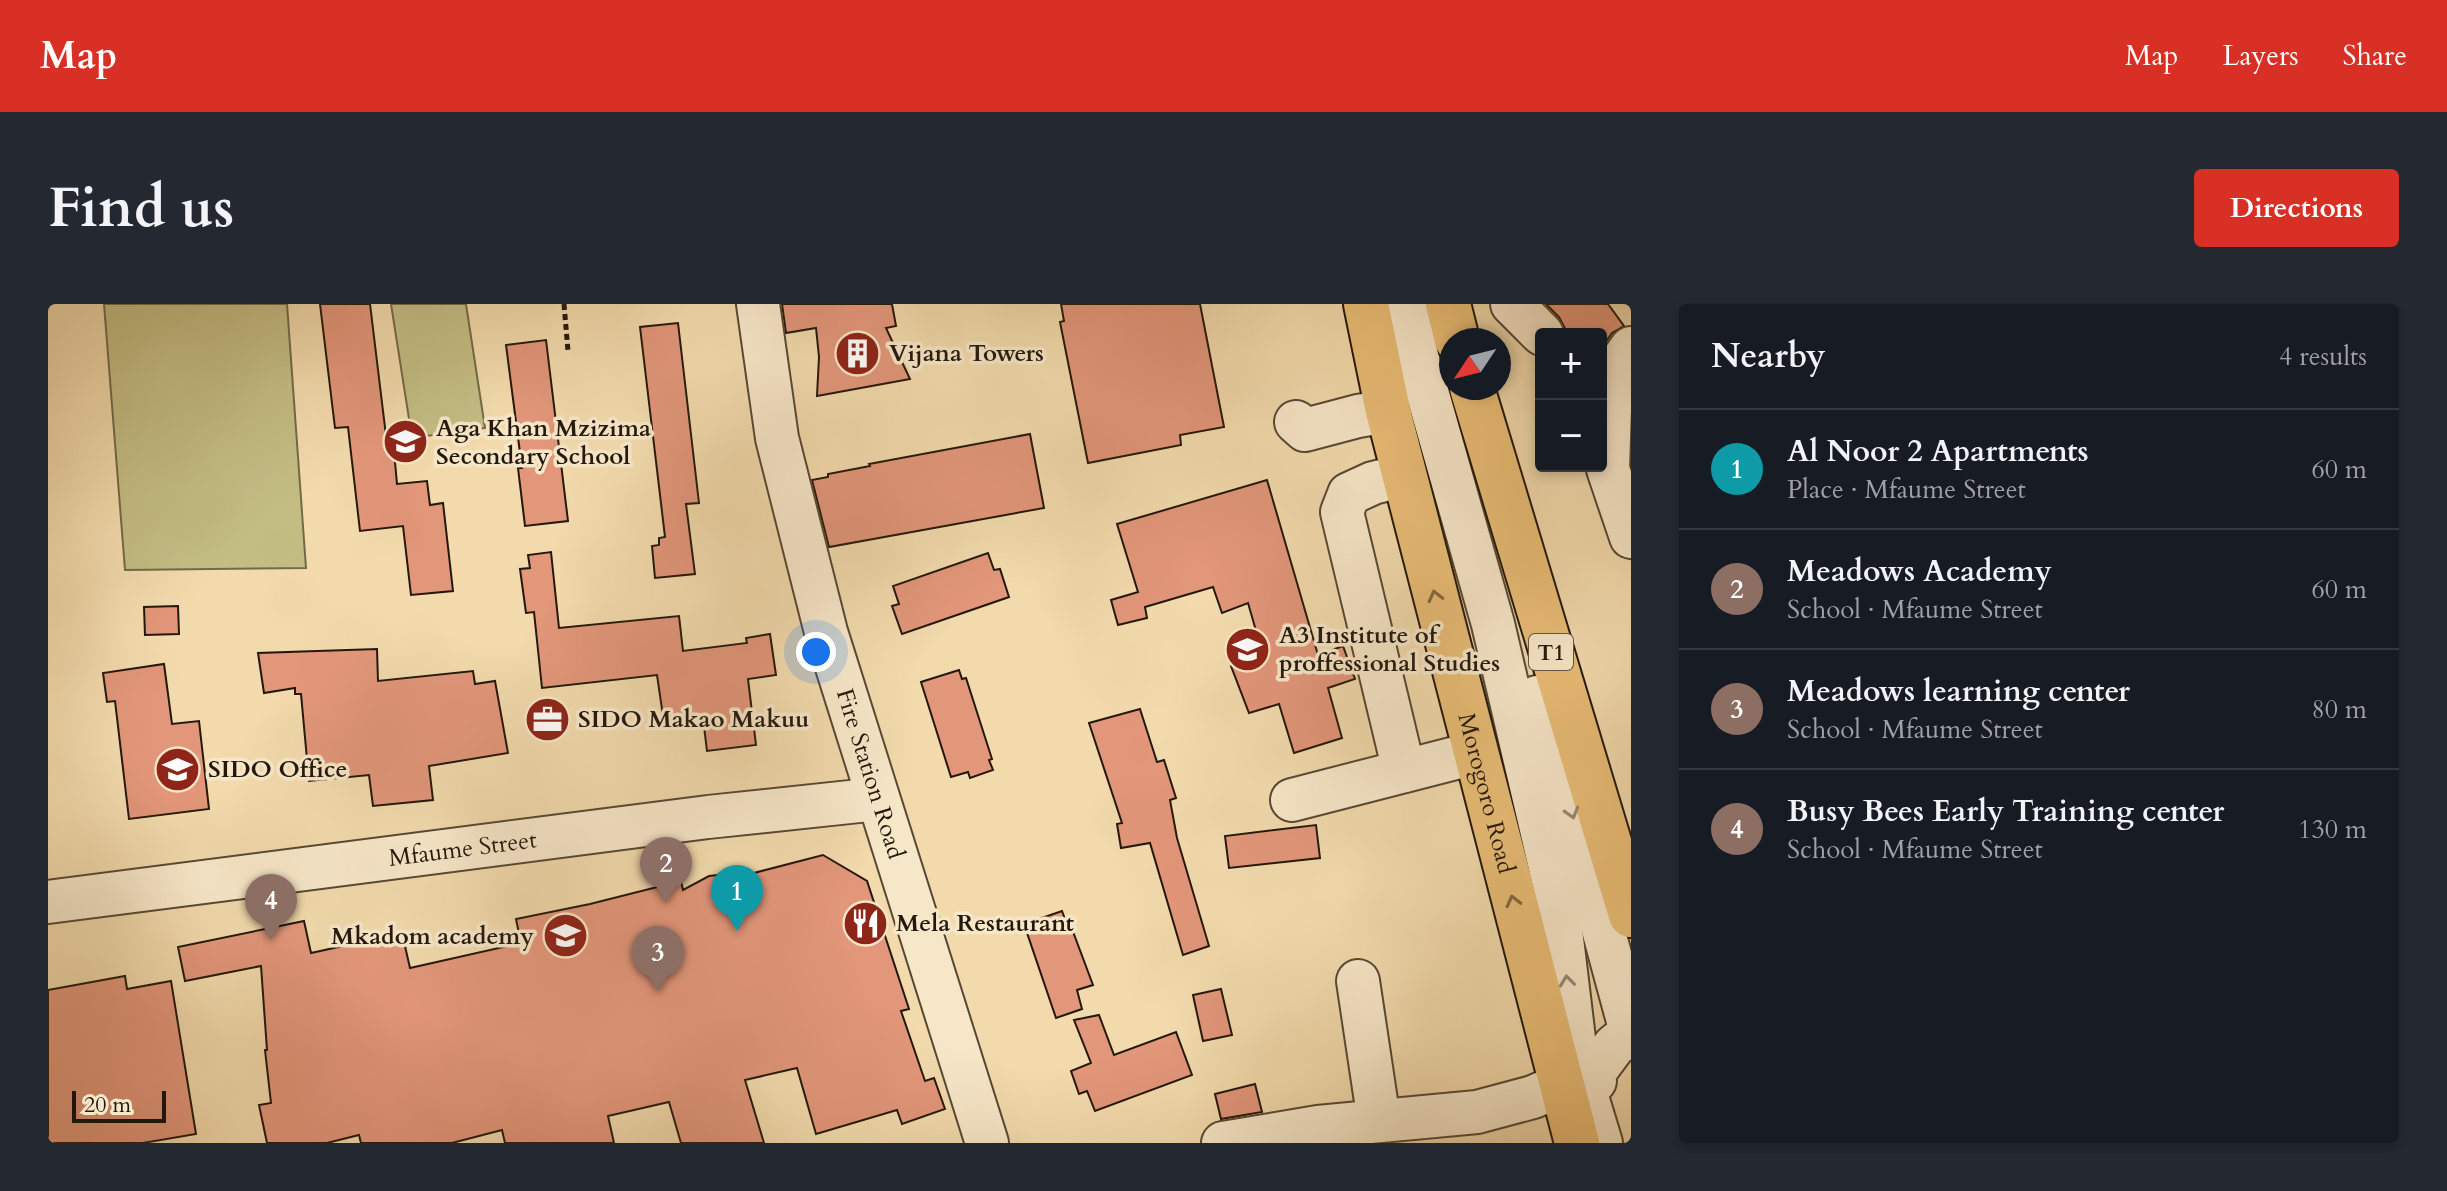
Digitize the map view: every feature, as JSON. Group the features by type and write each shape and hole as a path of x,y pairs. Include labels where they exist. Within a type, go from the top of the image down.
{"highway":[{"name":"Morogoro Road","path":"1366,304 1388,411 1475,753 1574,1078 1577,1143"},
{"path":"1448,304 1454,328"},
{"name":"T1","path":"1476,400 1631,915"}],"street":[{"name":"Fire Station Road","path":"758,304 777,438 826,632 987,1143"},
{"name":"Morogoro Road","path":"1405,304 1493,624 1554,882 1574,1078 1601,1143"},
{"path":"1431,304 1439,338"},
{"path":"1512,304 1536,328"},
{"path":"1617,360 1610,410 1608,469 1631,537"},
{"path":"1454,400 1481,510 1570,807 1630,1022 1614,1046 1574,1078"},
{"path":"1296,422 1305,430 1388,411"},
{"path":"1404,771 1342,512 1349,494 1373,483 1405,475"},
{"path":"1292,800 1475,753"},
{"name":"Mfaume Street","path":"48,902 614,829 878,799"},
{"path":"1358,981 1379,1121"},
{"path":"1223,1143 1320,1135 1379,1121 1477,1112 1533,1097 1574,1078 1631,1066"}],"path":[{"path":"564,304 568,351"}],"shaded area":[{"path":"104,304 287,304 306,568 125,570"},
{"path":"391,304 466,304 485,428 412,438"}],"building":[{"path":"320,304 370,304 388,452 394,451 397,484 427,481 430,505 443,503 453,591 411,595 403,526 360,531 348,427 335,428"},
{"name":"Vijana Towers","path":"782,304 892,304 896,326 886,328 910,379 817,396 819,357 816,328 786,333"},
{"path":"1061,304 1200,304 1224,427 1180,435 1181,445 1088,463 1060,322 1064,321"},
{"path":"1546,304 1608,304 1624,326 1607,340 1607,328 1565,328"},
{"path":"678,323 699,503 686,504 695,574 655,578 652,546 659,545 659,538 665,537 640,327"},
{"path":"546,340 568,521 525,526 518,468 522,468 506,345"},
{"path":"1030,434 1044,508 829,547 812,480 869,464"},
{"path":"1267,480 1318,655 1343,646 1355,679 1328,688 1342,738 1294,753 1279,704 1249,713 1231,666 1263,655 1248,603 1222,613 1213,587 1145,607 1147,618 1118,625 1111,600 1138,592 1117,524"},
{"path":"551,552 559,628 679,616 683,651 747,643 746,638 770,634 776,675 748,679 756,745 707,751 703,718 664,723 657,675 542,688 534,612 526,613 520,569 530,568 528,555"},
{"path":"988,553 994,570 1000,569 1009,597 902,634 892,606 899,604 893,586"},
{"path":"178,606 179,634 145,635 144,607"},
{"path":"377,649 378,681 473,671 475,684 495,681 508,753 429,766 433,800 373,806 369,775 309,781 301,694 295,694 295,688 264,693 258,653"},
{"path":"164,664 172,724 199,721 209,809 129,819 115,701 107,702 103,673"},
{"path":"959,670 962,679 966,678 992,759 989,760 993,770 970,778 968,772 951,777 921,682"},
{"path":"1140,709 1157,762 1164,760 1176,798 1170,800 1177,838 1209,946 1183,955 1150,843 1121,848 1117,824 1122,823 1089,723"},
{"path":"1316,825 1320,858 1229,868 1225,836"},
{"path":"823,855 867,881 909,1009 901,1011 925,1081 934,1078 945,1109 902,1124 897,1110 816,1134 797,1068 745,1080 764,1143 681,1143 669,1102 608,1116 614,1143 505,1143 502,1130 452,1143 361,1143 359,1135 327,1143 267,1143 259,1105 271,1103 261,966 185,981 178,947 304,921 311,953 402,933 410,968 521,943 516,919 681,881 683,890 709,876 718,875 727,880"},
{"path":"1062,911 1066,922 1069,921 1093,985 1077,990 1082,1009 1056,1018 1024,924"},
{"path":"125,976 127,989 171,981 196,1134 143,1143 48,1143 48,990"},
{"path":"1221,989 1232,1035 1203,1041 1193,995"},
{"path":"1099,1015 1114,1055 1176,1032 1192,1075 1095,1111 1087,1091 1079,1094 1071,1071 1091,1063 1074,1020"},
{"path":"1255,1084 1262,1112 1221,1119 1215,1094"}],"place":[{"name":"Vijana Towers","path":"858,353"},
{"name":"Aga Khan Mzizima Secondary School","path":"405,442"},
{"name":"A3 Institute of proffessional Studies","path":"1248,649"},
{"name":"SIDO Makao Makuu","path":"547,719"},
{"name":"SIDO Office","path":"177,769"},
{"name":"Meadows Academy","path":"666,903"},
{"name":"Mela Restaurant","path":"865,923"},
{"name":"Al Noor 2 Apartments","path":"737,931"},
{"name":"Mkadom academy","path":"565,936"},
{"name":"Busy Bees Early Training center","path":"271,940"},
{"name":"Meadows learning center","path":"658,992"}]}
